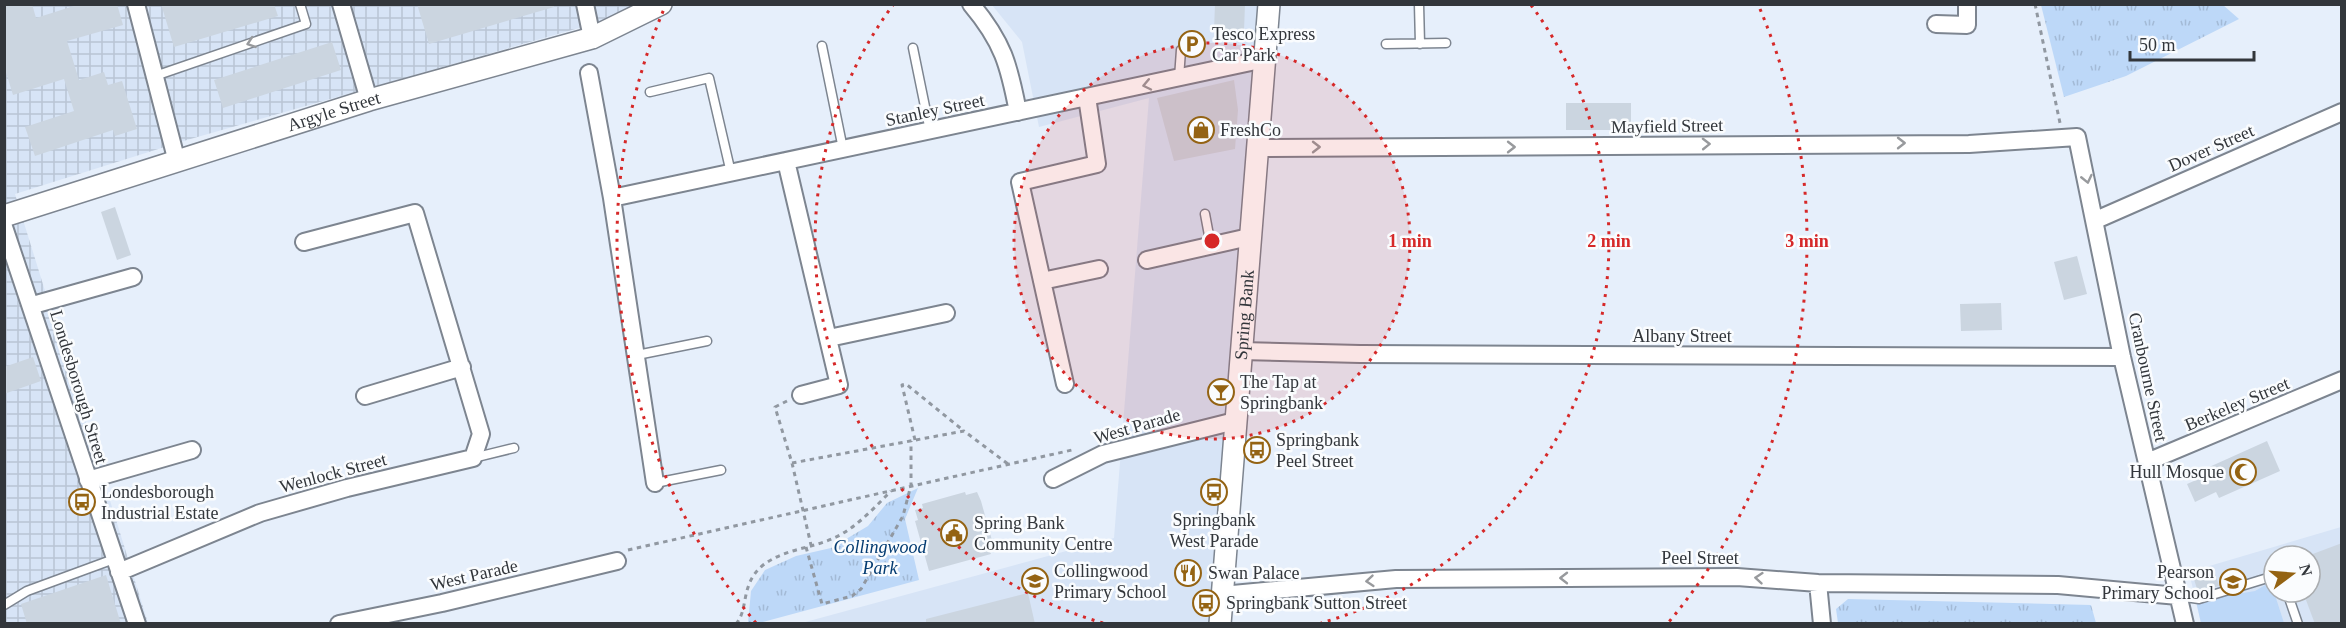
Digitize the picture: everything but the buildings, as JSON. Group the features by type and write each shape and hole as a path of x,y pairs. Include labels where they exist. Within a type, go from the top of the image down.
{"street":[{"path":"136,4 177,162"},
{"path":"341,4 369,100"},
{"path":"585,4 592,38"},
{"name":"Argyle Street","path":"4,216 369,100 592,38 661,4"},
{"path":"971,4 993,30 1010,72 1018,112"},
{"name":"Spring Bank","path":"1220,624 1269,4"},
{"path":"1936,24 1967,25 1967,4"},
{"name":"Stanley Street","path":"612,198 1265,59"},
{"path":"589,73 612,198 655,483"},
{"path":"1065,384 1020,182 1097,165 1087,98"},
{"name":"Dover Street","path":"2096,220 2342,112"},
{"name":"Mayfield Street","path":"1257,148 1969,144 2070,138"},
{"name":"Cranbourne Street","path":"2070,138 2096,220 2122,357 2185,624"},
{"path":"786,161 839,385 801,396"},
{"path":"304,242 415,213 481,434 472,458"},
{"name":"Londesborough Street","path":"4,227 33,305 116,566 137,624"},
{"path":"1147,260 1249,237"},
{"path":"1042,281 1100,269"},
{"name":"Londesborough Street","path":"33,305 133,277"},
{"path":"829,338 946,313"},
{"name":"Albany Street","path":"1241,351 1372,354 2122,357"},
{"path":"365,396 462,367"},
{"name":"Berkeley Street","path":"2147,462 2342,380"},
{"name":"West Parade","path":"1053,479 1103,454 1236,421"},
{"name":"Londesborough Street","path":"88,480 192,450"},
{"name":"Wenlock Street","path":"116,566 260,513 346,488 472,458"},
{"name":"West Parade","path":"339,624 442,603 616,561"},
{"name":"Peel Street","path":"1222,595 1396,579 1737,577 1818,583 2058,585 2178,597"},
{"path":"1818,583 1822,624"}],"lane":[{"path":"155,76 306,24 300,4"},
{"path":"1419,4 1420,44"},
{"path":"1386,44 1446,43"},
{"path":"822,46 843,149"},
{"path":"913,48 930,131"},
{"path":"1179,78 1181,50"},
{"path":"650,92 710,78 731,173"},
{"path":"1205,214 1211,246"},
{"path":"637,355 707,341"},
{"path":"472,458 514,448"},
{"path":"655,483 721,470"},
{"path":"4,605 27,591 116,566"},
{"path":"2178,597 2199,599 2262,580"},
{"path":"2291,604 2298,624"}],"path":[{"path":"2035,4 2070,138"},
{"path":"801,396 775,406 792,464 822,604 852,596 861,588 879,561 886,542 898,527 911,485 913,440 902,385 906,384 1008,464"},
{"path":"792,464 964,431"},
{"path":"616,561 615,553 1077,449"},
{"path":"736,624 747,585 759,568 776,555 835,538 856,523 893,490"}],"shaded area":[{"path":"4,5 636,5 600,22 187,140 15,194 148,623 5,623"},
{"path":"992,5 1260,5 1215,623 798,624 1114,538 1149,98 1039,127 1022,42"},
{"name":"Pearson Primary School","path":"2341,527 2341,623 2201,623 2189,572 2262,550 2262,604 2322,604 2322,544 2284,544"}],"green space":[{"path":"2041,5 2223,5 2239,19 2126,76 2064,97"},
{"name":"Collingwood Park","path":"918,488 905,519 919,580 759,623 748,623 751,591 765,570 796,556 831,548 868,526 887,503"},
{"path":"2262,587 2262,604 2278,604 2284,623 2201,623 2196,601 2255,591"},
{"path":"1848,599 2091,605 2096,623 1838,623 1836,609"}],"place":[{"name":"Tesco Express Car Park","path":"1192,44"},
{"name":"FreshCo","path":"1201,130"},
{"name":"The Tap at Springbank","path":"1221,392"},
{"name":"Springbank Peel Street","path":"1257,450"},
{"name":"Hull Mosque","path":"2243,472"},
{"name":"Springbank West Parade","path":"1214,492"},
{"name":"Londesborough Industrial Estate","path":"82,502"},
{"name":"Spring Bank Community Centre","path":"954,533"},
{"name":"Swan Palace","path":"1188,573"},
{"name":"Collingwood Primary School","path":"1035,581"},
{"name":"Pearson Primary School","path":"2233,582"},
{"name":"Springbank Sutton Street","path":"1206,603"}]}
